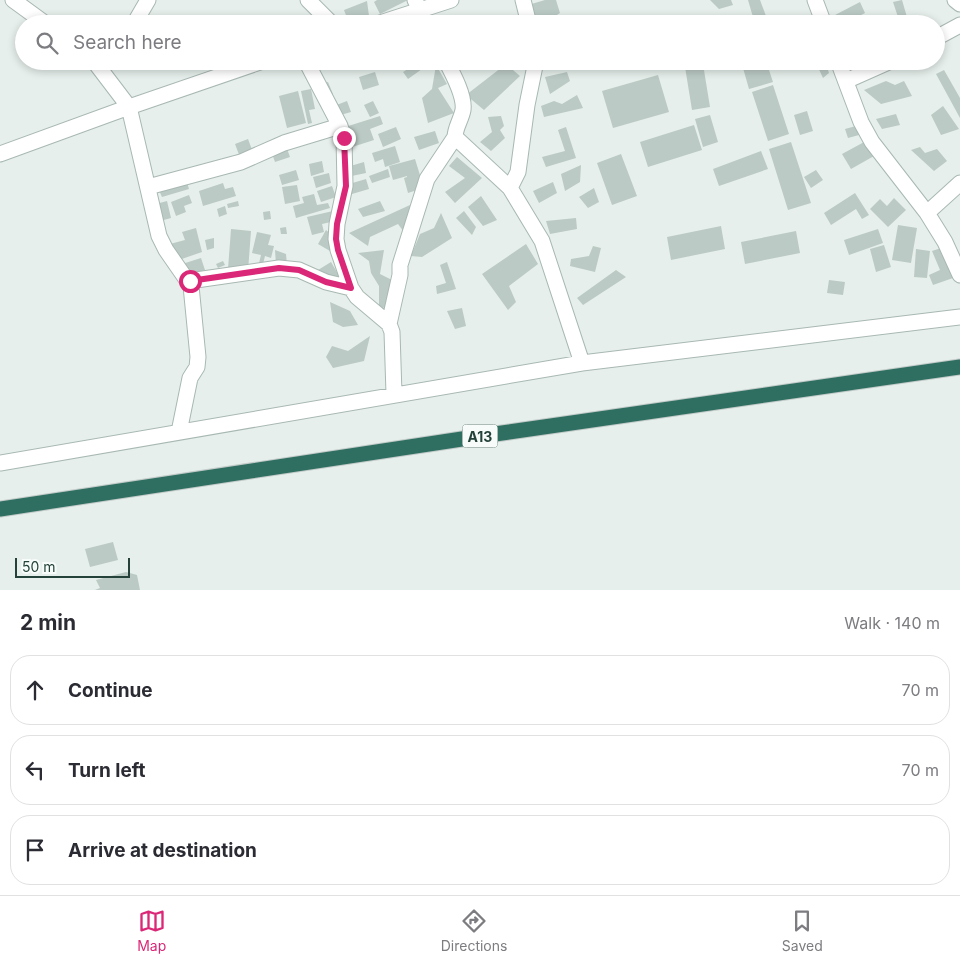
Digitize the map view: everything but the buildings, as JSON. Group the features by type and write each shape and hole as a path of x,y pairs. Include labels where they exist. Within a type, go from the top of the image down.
{"highway":[{"name":"A13","path":"0,509 495,434 960,367"}],"street":[{"path":"13,0 34,15"},
{"path":"139,15 148,0"},
{"path":"308,0 323,15"},
{"path":"407,15 451,0"},
{"path":"523,0 527,15"},
{"path":"955,0 960,4"},
{"path":"819,1 822,15"},
{"path":"945,33 960,25"},
{"path":"102,70 129,107 159,236 174,262 190,281 198,357 197,367 190,378 179,432"},
{"path":"0,154 237,70"},
{"path":"311,70 340,126 344,138 346,186 337,224 336,239 338,250 351,288 356,296 389,324 393,343 394,394"},
{"path":"389,324 400,275 400,265 427,180 455,137 463,110 463,102 450,70"},
{"path":"510,188 518,172 527,105 534,70"},
{"path":"841,70 861,122 872,142 927,213 945,242 960,276"},
{"path":"846,82 872,70"},
{"path":"148,187 241,162 284,143 340,126"},
{"path":"455,137 510,188 542,241 582,363"},
{"path":"927,213 960,183"},
{"path":"190,281 279,268 299,270 326,282 351,288"},
{"path":"0,463 582,363 960,317"}],"route":[{"path":"190,281 290,268 326,282 351,288 336,239 337,224 346,186 344,138"}]}
